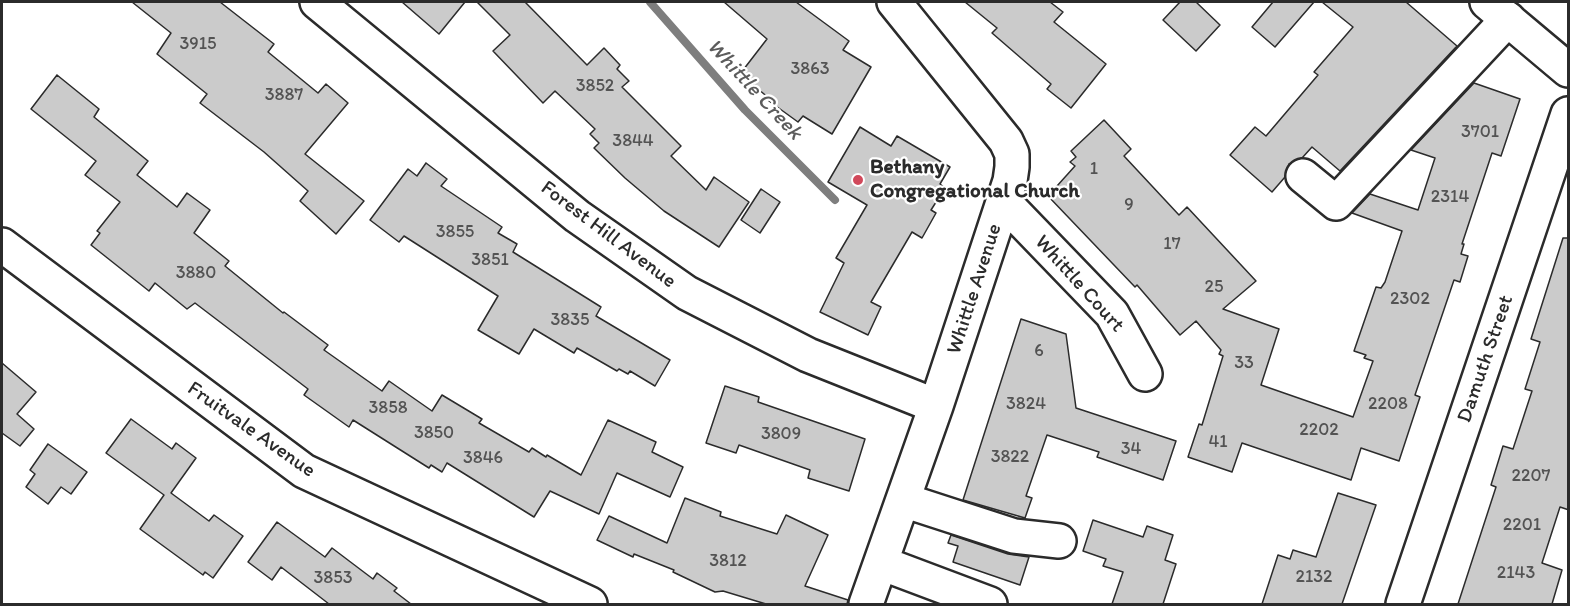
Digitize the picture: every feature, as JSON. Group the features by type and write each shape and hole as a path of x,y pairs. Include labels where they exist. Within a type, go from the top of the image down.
{"street":[{"name":"Forest Hill Avenue","path":"317,2 577,216 678,287 750,327 808,355 936,406"},
{"name":"Whittle Avenue","path":"866,604 936,406 1004,201 1012,167 1012,154 1006,141 894,2"},
{"path":"1303,176 1336,203 1498,10 1569,70"},
{"name":"Damuth Street","path":"1403,604 1569,114"},
{"name":"Whittle Court","path":"1004,201 1112,314 1145,374"},
{"name":"Fruitvale Avenue","path":"2,245 304,471 590,604"},
{"path":"903,500 1014,536 1059,541"},
{"path":"881,563 990,604"}],"building":[{"path":"132,2 220,2 274,44 268,52 318,93 326,84 348,103 305,154 364,201 336,234 300,201 308,191 264,152 200,103 207,94 157,54 171,33"},
{"path":"402,2 465,2 439,34"},
{"path":"477,2 525,2 587,65 604,48 620,65 617,69 629,81 622,87 681,146 671,156 706,190 714,177 749,202 719,247 664,211 625,178 594,148 599,143 590,134 595,129 555,91 543,103 493,51 510,35"},
{"path":"724,2 796,2 849,41 843,50 871,67 832,134 803,116 798,122 769,101 770,99 740,74 767,39"},
{"path":"965,2 1050,2 1063,12 1054,22 1106,64 1071,108 1047,89 1051,84 992,33 997,28"},
{"path":"1180,2 1196,2 1220,25 1196,51 1163,20"},
{"path":"1273,2 1314,2 1275,47 1252,27"},
{"path":"1322,2 1406,2 1457,46 1340,171 1312,147 1302,158 1289,164 1285,177 1272,192 1230,155 1255,127 1266,136 1318,75 1314,72 1353,27"},
{"path":"57,75 99,109 94,117 148,161 137,175 177,207 187,193 210,210 194,233 229,261 225,266 283,313 328,345 324,350 382,391 389,381 432,411 442,395 482,419 479,423 529,452 532,448 581,475 608,420 656,442 652,452 683,467 670,497 617,473 599,514 550,491 534,517 447,463 442,472 431,465 429,468 353,420 349,427 304,395 308,389 195,303 187,309 155,283 149,291 91,245 100,233 97,231 120,202 85,175 96,161 31,109"},
{"path":"1474,83 1520,99 1501,156 1492,153 1462,244 1464,244 1461,254 1468,256 1460,282 1454,280 1415,395 1420,397 1399,461 1361,448 1351,480 1242,443 1232,472 1188,457 1199,424 1202,425 1223,356 1219,354 1221,350 1196,321 1180,335 1137,285 1135,287 1048,196 1075,166 1070,162 1076,157 1071,151 1104,120 1131,149 1124,156 1179,215 1187,207 1256,281 1223,309 1279,329 1261,385 1353,417 1373,361 1364,358 1366,355 1354,351 1376,287 1381,288 1385,282 1402,231 1352,213 1370,194 1418,210 1435,158 1411,150"},
{"path":"860,127 891,146 897,136 950,167 940,184 945,188 931,210 936,213 922,238 912,232 871,302 881,307 868,335 820,312 844,263 836,258 867,205 828,182"},
{"path":"426,163 447,179 441,186 502,227 498,233 517,244 513,252 601,307 596,316 670,360 655,386 630,371 628,374 619,369 617,371 577,348 574,353 534,329 519,354 478,330 498,296 404,236 399,242 370,220 408,169 417,176"},
{"path":"761,189 780,202 760,233 741,220"},
{"path":"1563,238 1569,238 1569,510 1560,507 1542,563 1562,570 1552,604 1458,604 1496,487 1491,485 1503,446 1513,449 1532,391 1525,389 1540,342 1531,339"},
{"path":"1021,319 1066,334 1076,408 1176,441 1163,480 1097,457 1099,452 1047,435 1026,496 1032,498 1025,518 963,500"},
{"path":"2,363 36,392 17,414 34,429 20,446 2,433"},
{"path":"725,386 759,397 758,402 865,439 849,491 808,478 810,470 739,445 736,453 706,443"},
{"path":"131,419 172,449 176,443 196,458 171,493 209,521 214,515 243,536 213,578 205,572 203,575 140,529 164,495 106,453"},
{"path":"48,444 87,472 71,494 61,487 48,504 26,487 35,474 30,470"},
{"path":"1338,493 1376,505 1342,604 1262,604 1278,555 1290,559 1293,550 1316,557"},
{"path":"685,498 721,512 720,516 777,534 786,515 828,535 805,586 848,600 847,604 766,604 723,591 715,592 673,572 674,570 634,554 633,557 597,540 609,516 667,543"},
{"path":"1093,520 1143,537 1147,526 1173,535 1165,560 1176,564 1163,604 1112,604 1123,572 1103,566 1106,559 1083,551"},
{"path":"277,522 325,557 332,548 373,579 377,573 397,588 394,591 411,604 329,604 281,567 272,580 248,562"},
{"path":"951,535 1008,554 1029,557 1020,585 953,562 958,546 948,543"}],"waterway":[{"name":"Whittle Creek","path":"650,2 745,110 835,200"}],"place":[{"name":"Bethany Congregational Church","path":"858,180"}]}
